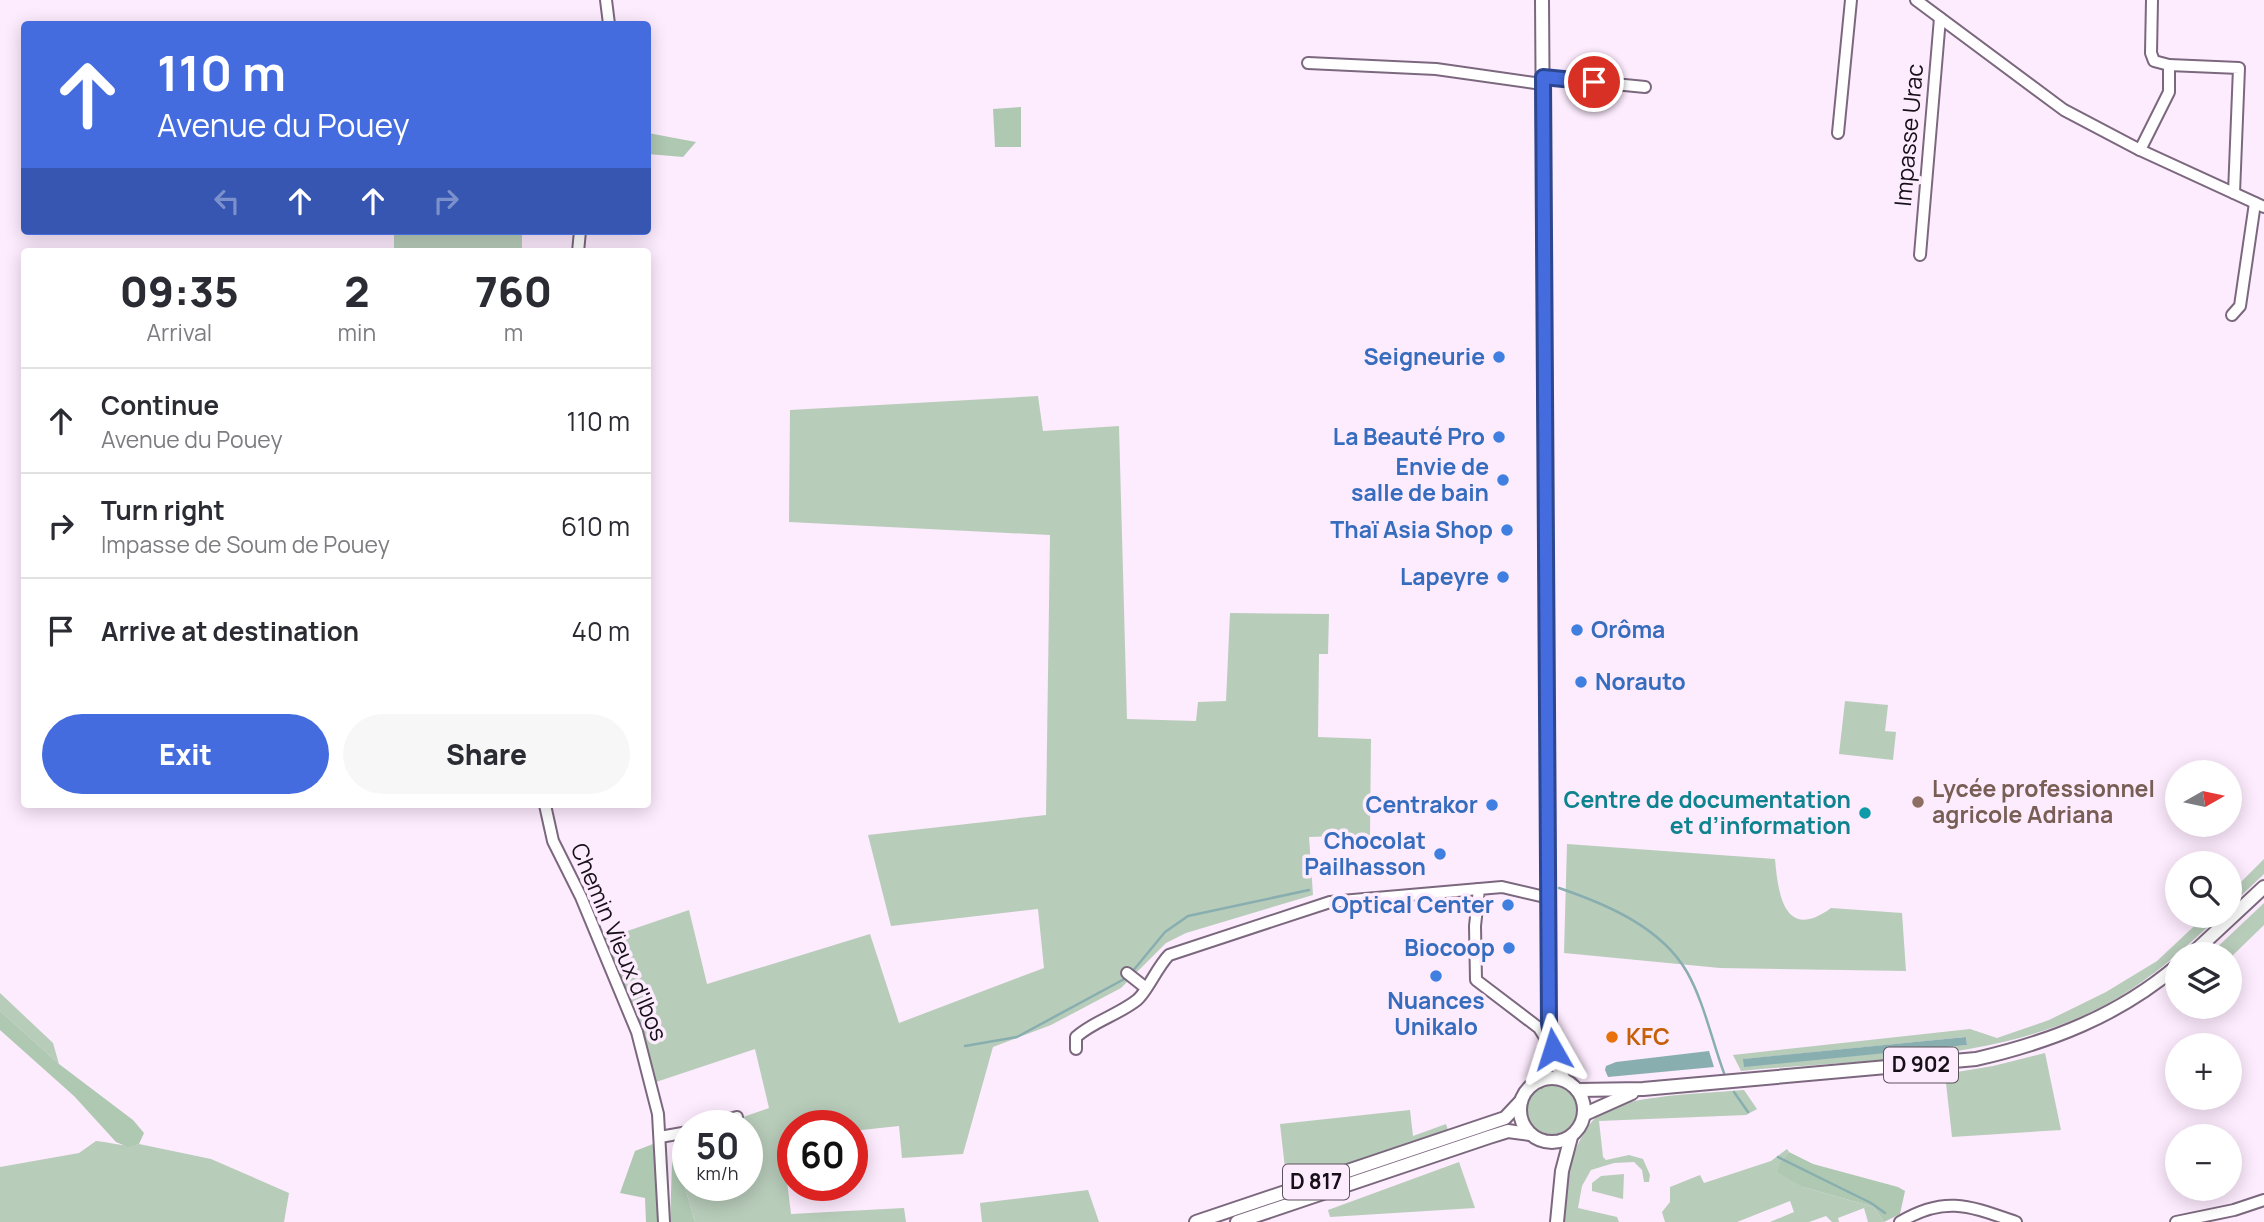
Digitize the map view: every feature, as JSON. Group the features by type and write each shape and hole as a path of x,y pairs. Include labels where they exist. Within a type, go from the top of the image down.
{"main road":[{"path":"1542,0 1549,1023 1556,1063 1564,1080 1578,1090 1585,1114 1578,1131 1571,1137 1548,1143"},
{"path":"2205,942 2264,887"},
{"name":"D 902","path":"1578,1090 1643,1089 1923,1065 2014,1050 2100,1018 2165,974"},
{"path":"1539,1081 1544,1066 1549,1023"},
{"path":"1562,1171 1548,1143 1530,1134 1521,1119 1521,1101 1531,1086 1539,1081 1564,1080"},
{"name":"D 902","path":"1585,1114 1606,1102 1643,1089"},
{"name":"D 817","path":"1196,1222 1505,1118 1521,1101"},
{"name":"D 817","path":"1237,1222 1508,1131 1530,1134"},
{"path":"1557,1222 1562,1171 1571,1137"}],"street":[{"path":"606,0 610,21"},
{"path":"610,21 613,0"},
{"path":"1838,133 1851,0"},
{"path":"1916,0 2064,110 2140,150 2260,205 2240,306 2232,315"},
{"path":"2152,0 2154,61 2169,65 2239,68 2234,193"},
{"name":"Impasse Urac","path":"1920,255 1940,18"},
{"path":"1308,63 1436,69 1542,81 1645,87"},
{"path":"2140,150 2169,92 2169,65"},
{"name":"Chemin Vieux d'Ibos","path":"546,808 553,841 581,897 637,1032 653,1089 660,1137 664,1222"},
{"path":"1076,1049 1076,1037 1086,1028 1138,999 1155,970 1169,955 1330,902 1502,887 1549,898"},
{"path":"1479,889 1476,980 1539,1028 1546,1039"},
{"path":"1129,974 1146,988"},
{"path":"660,1137 672,1135"},
{"path":"2176,1222 2234,1210 2264,1200"},
{"path":"1900,1222 1937,1206 1956,1204 2016,1222"}],"shaded area":[{"path":"1021,107 1021,147 995,147 993,109"},
{"path":"651,134 696,142 683,157 651,154"},
{"path":"394,235 522,235 522,248 394,248"},
{"path":"1038,396 1043,431 1119,426 1127,719 1196,721 1198,702 1226,701 1230,613 1329,614 1328,654 1319,654 1318,737 1371,739 1370,835 1309,837 1313,895 1186,933 1166,943 1121,988 1051,1025 993,1047 963,1154 902,1158 899,1126 868,1129 868,1110 777,1110 777,1201 789,1201 791,1214 904,1208 906,1222 695,1222 689,1201 763,1201 763,1110 769,1108 755,1049 647,1085 631,1031 595,942 689,910 707,984 870,934 899,1023 1044,968 1038,909 891,926 868,835 1046,815 1050,535 789,522 790,410"},
{"path":"1845,701 1888,705 1885,731 1896,732 1893,760 1839,754"},
{"path":"1567,844 1775,859 1782,899 1794,917 1803,920 1816,917 1831,908 1902,913 1906,971 1720,968 1564,953"},
{"path":"2264,859 2264,874 2242,895 2242,881"},
{"path":"2264,903 2264,925 2242,946 2242,942 2223,942 2238,928 2242,928 2242,924"},
{"path":"2192,928 2206,928 2192,941 2177,942"},
{"path":"2165,953 2165,964 2114,1000 2055,1027 2012,1040 1922,1056 1741,1071 1733,1055 1970,1029 1997,1038 2049,1020 2106,992","holes":["1966,1037 1967,1045 1744,1066 1744,1059"]},
{"path":"0,993 53,1043 59,1064 0,1011"},
{"path":"0,1011 59,1064 133,1120 144,1133 139,1144 128,1147 116,1142 74,1096 0,1030"},
{"path":"1966,1037 1967,1045 1744,1067 1743,1059"},
{"path":"1709,1051 1714,1067 1608,1077 1605,1070 1606,1066 1616,1062"},
{"path":"2045,1053 2061,1130 1952,1137 1945,1074"},
{"path":"1552,1084 1570,1091 1577,1109 1570,1127 1552,1134 1534,1127 1527,1109 1534,1091"},
{"path":"1744,1090 1757,1109 1746,1115 1599,1121 1603,1157 1606,1160 1629,1155 1643,1159 1650,1175 1649,1182 1644,1182 1642,1170 1634,1162 1614,1163 1591,1170 1582,1186 1578,1208 1617,1217 1619,1222 1563,1222 1565,1194 1575,1152 1597,1116 1608,1109 1644,1099"},
{"path":"1410,1110 1413,1136 1446,1124 1448,1130 1287,1186 1280,1124"},
{"path":"96,1141 123,1145 139,1144 211,1159 289,1193 284,1222 0,1222 0,1167 79,1153"},
{"path":"653,1144 656,1151 659,1222 646,1222 645,1198 620,1193 635,1151"},
{"path":"1787,1149 1789,1152 1781,1161 1803,1187 1874,1207 1884,1222 1868,1222 1864,1208 1838,1218 1839,1222 1832,1222 1826,1216 1809,1222 1770,1222 1794,1212 1790,1201 1737,1222 1665,1222 1662,1212 1670,1202 1670,1187 1700,1175 1704,1183 1771,1161"},
{"path":"1789,1152 1813,1164 1898,1187 1905,1191 1900,1214 1884,1222 1874,1207 1803,1187 1777,1172 1781,1161"},
{"path":"1459,1162 1475,1208 1330,1217 1328,1210"},
{"path":"672,1164 672,1201 689,1201 695,1222 670,1222"},
{"path":"1624,1174 1623,1199 1592,1191 1592,1183 1601,1176"},
{"path":"1088,1190 1099,1222 982,1222 980,1203"}],"waterway":[{"path":"1559,888 1631,919 1663,942 1676,956 1698,996 1724,1073"},
{"path":"1132,972 1165,932 1188,916 1309,890"},
{"path":"965,1046 1017,1037 1128,977"},
{"path":"1734,1092 1748,1112"},
{"path":"1778,1157 1871,1203 1885,1213"}],"place":[{"name":"Seigneurie","path":"1499,357"},
{"name":"La Beauté Pro","path":"1499,437"},
{"name":"Envie de salle de bain","path":"1503,480"},
{"name":"Thaï Asia Shop","path":"1507,530"},
{"name":"Lapeyre","path":"1503,577"},
{"name":"Orôma","path":"1577,630"},
{"name":"Norauto","path":"1581,682"},
{"name":"Lycée professionnel agricole Adriana","path":"1918,802"},
{"name":"Centrakor","path":"1492,805"},
{"name":"Centre de documentation et d’information","path":"1865,813"},
{"name":"Chocolat Pailhasson","path":"1440,854"},
{"name":"Optical Center","path":"1508,905"},
{"name":"Biocoop","path":"1509,948"},
{"name":"Nuances Unikalo","path":"1436,976"},
{"name":"KFC","path":"1612,1037"}],"route":[{"path":"1553,1049 1549,1023 1543,77 1594,82"}]}
